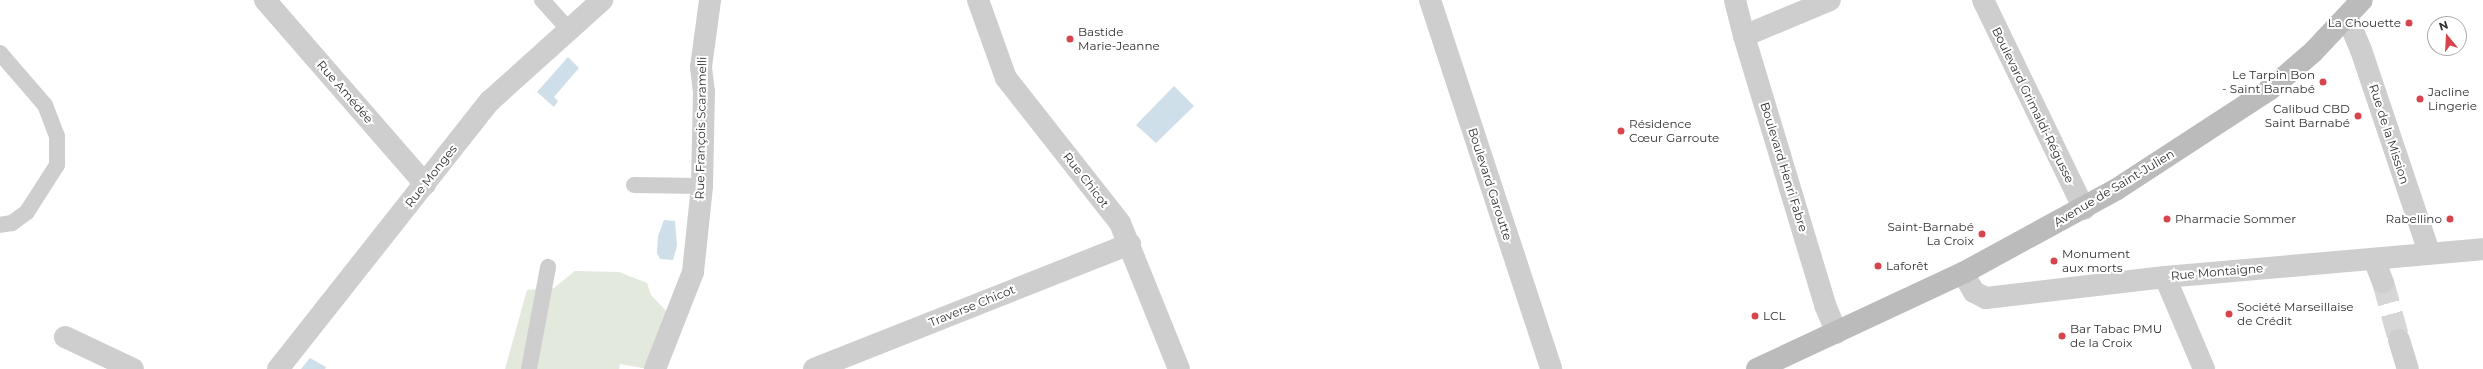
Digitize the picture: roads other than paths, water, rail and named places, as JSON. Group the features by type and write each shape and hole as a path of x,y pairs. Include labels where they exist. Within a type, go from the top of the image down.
{"main road":[{"name":"Avenue de Saint-Julien","path":"1758,369 1963,273 2084,209 2269,90 2313,52 2362,0"}],"street":[{"name":"Rue Amédée","path":"265,0 425,184"},
{"name":"Rue Monges","path":"278,369 503,86 602,0"},
{"name":"Rue François Scaramelli","path":"654,369 693,272 702,186 704,92 701,67 710,0"},
{"name":"Rue Chicot","path":"978,0 1006,78 1120,223 1130,244 1179,369"},
{"name":"Boulevard Garoutte","path":"1430,0 1551,369"},
{"name":"Boulevard Henri Fabre","path":"1735,0 1744,36 1826,305 1837,333"},
{"path":"1744,36 1830,0"},
{"name":"Boulevard Grimaldi-Régusse","path":"1983,0 2084,209"},
{"name":"Rue de la Mission","path":"2346,17 2361,50 2429,252"},
{"name":"Traverse Chicot","path":"814,369 1130,244"},
{"name":"Rue Montaigne","path":"1963,273 1974,292 1986,298 2164,277 2374,259 2429,252 2483,249"},
{"path":"2374,259 2383,282"},
{"path":"2164,277 2204,369"},
{"path":"65,337 133,369"},
{"path":"2399,340 2408,369"}],"lane":[{"path":"542,0 568,29"},
{"path":"0,53 45,105 57,136 57,165 27,212 12,223 0,225"},
{"path":"634,185 702,186"},
{"path":"529,369 548,267"}],"water":[{"path":"568,57 579,68 554,97 558,101 554,107 537,92"},
{"path":"1174,86 1194,106 1156,143 1136,125"},
{"path":"664,220 675,221 677,246 673,260 660,259 657,253 658,236"},
{"path":"310,358 326,367 325,369 301,369"}],"tunnel":[{"path":"2383,282 2399,340"}],"place":[{"name":"La Chouette","path":"2409,23"},
{"name":"Bastide Marie-Jeanne","path":"1070,39"},
{"name":"Le Tarpin Bon - Saint Barnabé","path":"2323,82"},
{"name":"Jacline Lingerie","path":"2420,99"},
{"name":"Calibud CBD Saint Barnabé","path":"2358,116"},
{"name":"Résidence Cœur Garroute","path":"1621,131"},
{"name":"Pharmacie Sommer","path":"2167,219"},
{"name":"Rabellino","path":"2450,219"},
{"name":"Saint-Barnabé La Croix","path":"1982,234"},
{"name":"Monument aux morts","path":"2054,261"},
{"name":"Laforêt","path":"1878,266"},
{"name":"Société Marseillaise de Crédit","path":"2229,314"},
{"name":"LCL","path":"1755,316"},
{"name":"Bar Tabac PMU de la Croix","path":"2062,336"}]}
